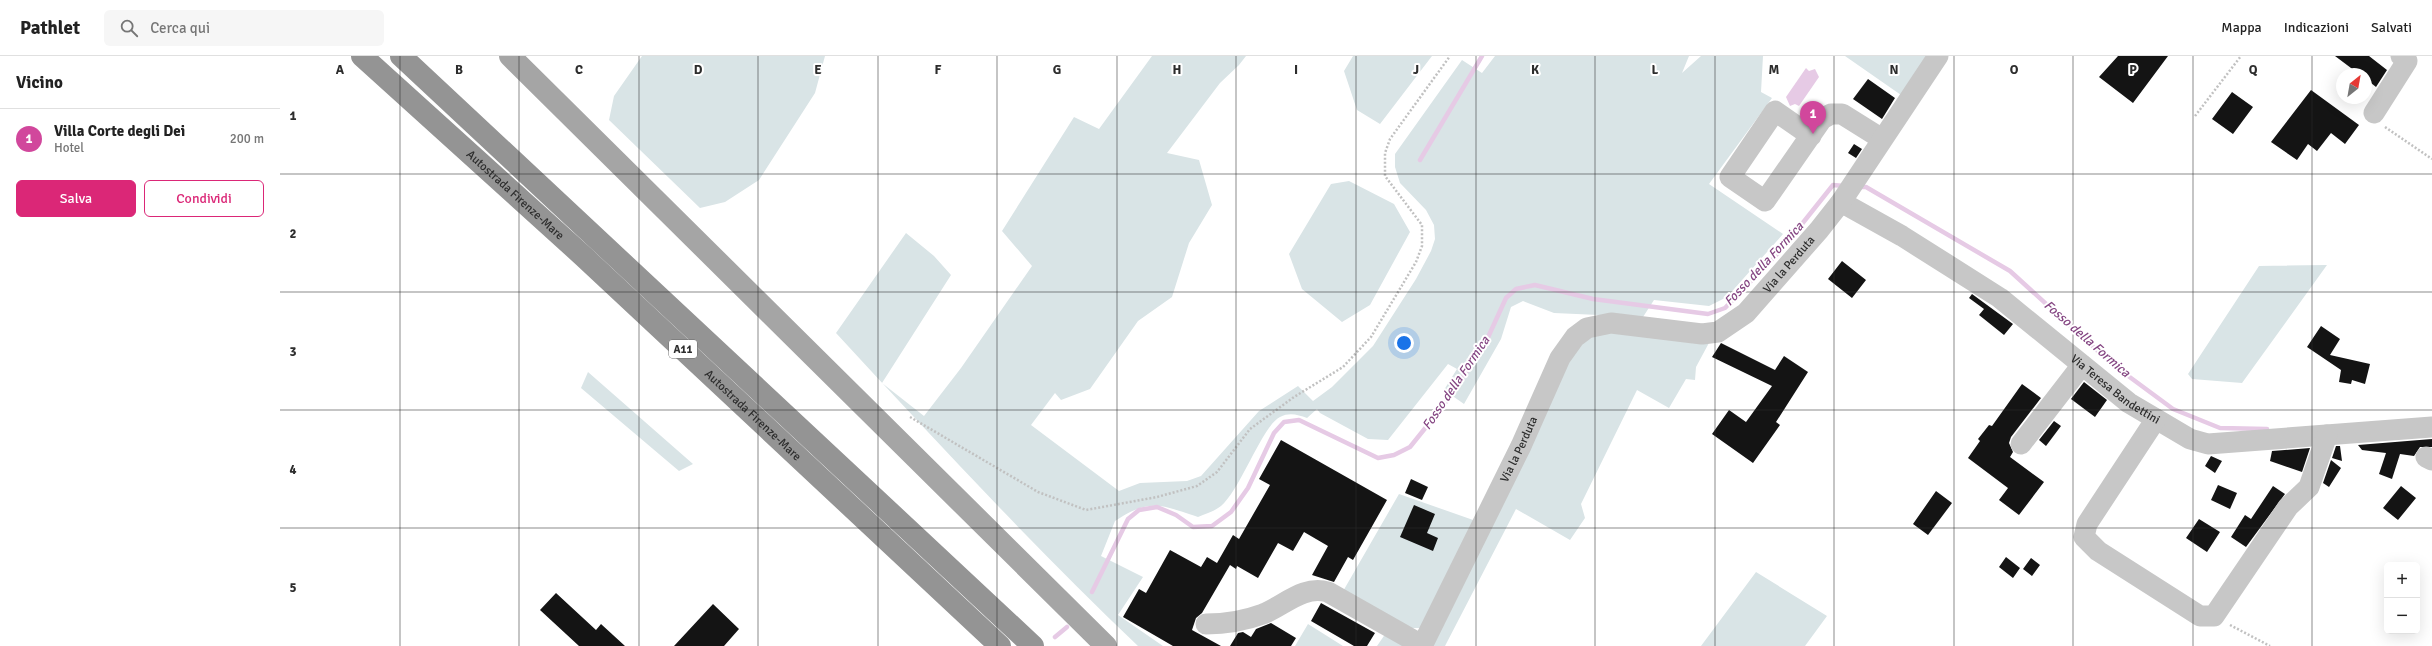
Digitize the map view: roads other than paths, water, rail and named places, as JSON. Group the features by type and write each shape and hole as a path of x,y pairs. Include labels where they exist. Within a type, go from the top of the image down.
{"highway":[{"name":"Autostrada Firenze-Mare","path":"362,56 583,256 1000,646"},
{"name":"Autostrada Firenze-Mare","path":"401,56 1033,646"},
{"path":"1012,627 1036,646"}],"main road":[{"path":"510,56 1106,646"}],"street":[{"path":"1841,202 1938,56"},
{"path":"2374,113 2408,61 2401,56"},
{"path":"1811,136 1822,119 1831,114 1842,114 1882,140"},
{"name":"Via Teresa Bandettini","path":"1841,202 1902,236 2000,298 2129,403 2190,439 2208,444 2432,427"},
{"name":"Via la Perduta","path":"1206,624 1226,624 1242,621 1264,614 1306,591 1318,589 1328,592 1418,643 1424,642 1521,446 1560,358 1575,337 1587,328 1611,322 1702,334 1718,332 1746,313 1841,202"},
{"path":"2021,444 2082,365"},
{"path":"2156,419 2087,524 2084,537 2098,551 2200,616 2214,616 2288,507 2308,487 2327,435"}],"waterway":[{"path":"1420,160 1482,56"},
{"name":"Fosso della Formica","path":"1092,592 1128,519 1139,510 1157,507 1176,515 1193,527 1212,526 1231,512 1248,488 1274,433 1284,422 1299,420 1378,458 1394,455 1410,447 1443,406 1484,346 1506,298 1516,289 1535,285 1593,299 1708,314 1725,308 1782,249 1833,185 1844,186"},
{"name":"Fosso della Formica","path":"1859,187 1866,187 2010,271 2112,364 2173,409 2220,428 2267,429"},
{"name":"Fosso della Formica","path":"1055,637 1067,627"}],"place":[{"name":"Villa Corte degli Dei","path":"1813,134"}]}
